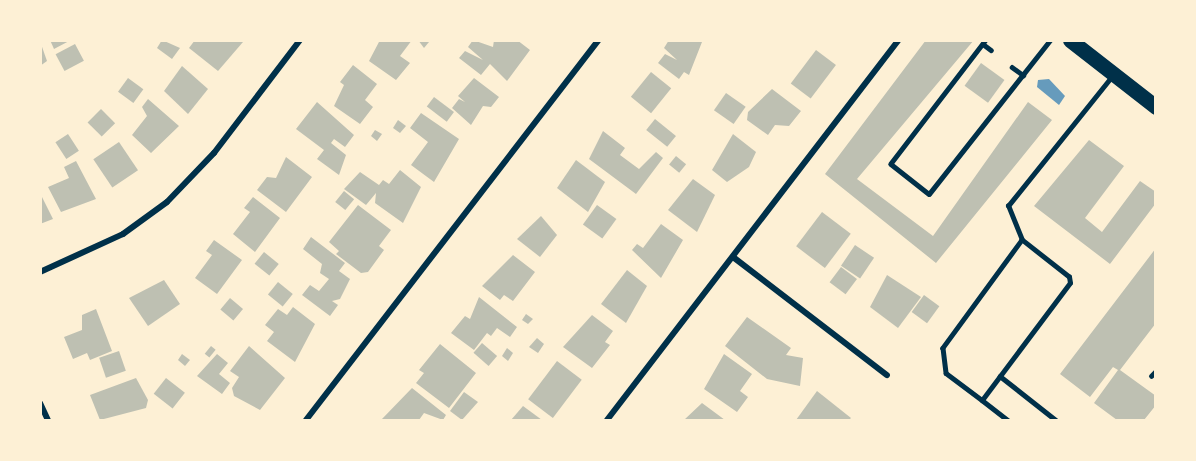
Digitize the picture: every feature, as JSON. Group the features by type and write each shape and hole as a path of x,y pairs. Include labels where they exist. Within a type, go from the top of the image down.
{"main road":[{"path":"1070,40 1155,107"}],"street":[{"path":"40,272 112,240 167,202 214,153 300,40"},
{"path":"306,420 599,40"},
{"path":"607,420 899,40"},
{"path":"733,257 887,375"},
{"path":"40,404 48,420"}],"lane":[{"path":"991,50 985,42 891,164 929,194 1050,40"},
{"path":"1012,67 1023,75"},
{"path":"982,400 1070,280 1022,240 1008,206 1113,74"},
{"path":"1008,420 946,373 944,344 1022,240"},
{"path":"1151,376 1155,371"},
{"path":"1000,376 1056,420"}],"water":[{"path":"1049,79 1065,96 1059,105 1037,87 1038,80"}],"building":[{"path":"50,40 71,40 54,49"},
{"path":"162,40 180,48 172,59 157,48"},
{"path":"195,40 241,40 243,42 218,71 189,48"},
{"path":"380,40 412,40 400,56 410,63 396,80 369,61"},
{"path":"418,40 427,40 429,42 424,48"},
{"path":"473,40 493,47 494,40 517,40 530,50 507,81 490,64 481,75 459,58 465,51 483,60 468,47"},
{"path":"669,40 702,42 689,75 684,72 679,79 658,63 665,54 677,60 664,48"},
{"path":"926,40 974,40 857,179 933,236 1028,102 1052,120 936,263 825,174"},
{"path":"40,44 47,61 40,66"},
{"path":"75,44 84,61 64,71 56,54"},
{"path":"816,50 836,65 811,99 791,84"},
{"path":"981,63 1004,80 988,103 965,86"},
{"path":"353,65 377,84 365,100 373,107 360,124 334,106 344,85 340,82"},
{"path":"182,66 208,89 188,114 164,91"},
{"path":"651,72 671,88 651,113 631,97"},
{"path":"128,78 143,89 133,103 118,92"},
{"path":"474,78 499,97 491,107 483,106 471,125 452,108 459,99 465,102 458,96"},
{"path":"772,89 801,111 789,126 775,125 768,135 747,120 748,112"},
{"path":"726,93 746,107 734,124 714,110"},
{"path":"434,97 454,112 447,122 427,107"},
{"path":"148,99 179,126 151,153 132,135 147,116 142,107"},
{"path":"317,102 354,135 345,147 334,139 331,143 346,155 339,175 317,159 324,150 296,129"},
{"path":"101,109 115,123 102,137 88,122"},
{"path":"421,113 459,139 434,182 411,165 428,142 410,128"},
{"path":"655,119 676,136 667,147 646,130"},
{"path":"398,120 406,126 400,133 393,128"},
{"path":"375,130 382,134 377,141 371,136"},
{"path":"603,131 625,148 620,155 639,169 656,152 663,158 636,194 589,159"},
{"path":"68,134 79,151 66,159 55,142"},
{"path":"733,134 756,152 749,167 727,182 712,170"},
{"path":"1089,140 1124,166 1085,218 1102,232 1140,181 1156,192 1156,203 1110,264 1034,206"},
{"path":"119,142 138,170 112,188 93,159"},
{"path":"676,156 686,164 679,173 669,165"},
{"path":"286,157 312,177 286,212 257,190 267,177 276,178"},
{"path":"576,160 605,182 588,212 557,188"},
{"path":"76,161 96,199 61,212 48,187 69,178 64,167"},
{"path":"400,170 421,187 403,223 375,203 376,193 366,205 344,189 360,172 379,185 383,180 389,184"},
{"path":"693,179 715,195 697,232 668,210"},
{"path":"344,191 354,199 345,210 335,202"},
{"path":"40,196 53,219 40,224"},
{"path":"253,197 280,218 255,252 233,234 250,212 244,208"},
{"path":"358,205 391,230 379,246 384,250 368,272 361,273 336,254 339,251 329,242"},
{"path":"597,205 616,219 602,239 583,224"},
{"path":"822,212 851,234 825,268 796,246"},
{"path":"541,216 557,235 540,257 517,239"},
{"path":"661,224 683,240 661,278 632,250 637,244 643,248"},
{"path":"311,237 345,263 339,271 350,279 340,299 332,301 338,305 330,316 302,295 310,285 319,291 329,279 320,273 322,264 303,249"},
{"path":"214,240 242,260 217,294 195,278 212,255 206,251"},
{"path":"855,245 874,258 860,279 841,266"},
{"path":"1156,248 1156,323 1120,370 1156,396 1156,405 1144,420 1117,420 1094,403 1118,370 1113,367 1090,397 1060,374"},
{"path":"264,252 279,264 269,276 255,264"},
{"path":"513,255 535,272 513,301 504,295 500,300 482,286"},
{"path":"841,267 857,279 846,294 830,282"},
{"path":"627,270 647,286 626,323 601,304"},
{"path":"887,275 921,297 898,328 870,307"},
{"path":"164,280 180,304 148,326 129,298"},
{"path":"278,282 293,294 283,306 268,294"},
{"path":"924,295 939,306 927,323 912,312"},
{"path":"479,297 517,327 510,337 497,328 491,336 487,333 474,350 451,333 465,316 470,319"},
{"path":"230,298 243,309 233,320 220,309"},
{"path":"293,307 315,324 295,362 267,341 274,332 265,325 278,309 287,315"},
{"path":"96,309 112,351 90,360 87,353 73,359 64,337 82,330 82,315"},
{"path":"526,314 533,319 528,324 522,320"},
{"path":"592,315 613,331 605,342 610,345 592,368 563,347"},
{"path":"747,317 791,348 786,355 803,358 800,386 767,379 725,346"},
{"path":"537,338 544,344 538,353 529,347"},
{"path":"482,343 497,356 489,366 473,353"},
{"path":"440,344 476,373 449,408 416,383 424,373 419,370"},
{"path":"211,346 216,350 209,358 205,354"},
{"path":"249,346 285,378 260,410 234,396 232,388 239,377 230,371"},
{"path":"507,348 513,353 508,361 502,356"},
{"path":"119,351 126,371 106,378 99,358"},
{"path":"182,354 190,360 185,366 178,360"},
{"path":"217,354 228,363 219,374 230,383 222,394 197,376"},
{"path":"724,354 752,374 740,391 748,397 737,412 704,389"},
{"path":"557,361 582,380 553,418 528,399"},
{"path":"136,378 148,400 146,408 100,420 90,395"},
{"path":"166,378 185,393 173,409 154,394"},
{"path":"412,388 446,415 443,420 424,413 419,420 381,420"},
{"path":"817,391 851,418 849,420 796,420"},
{"path":"464,392 478,402 462,420 450,411"},
{"path":"702,403 725,420 684,420"},
{"path":"523,406 542,420 511,420"}]}
